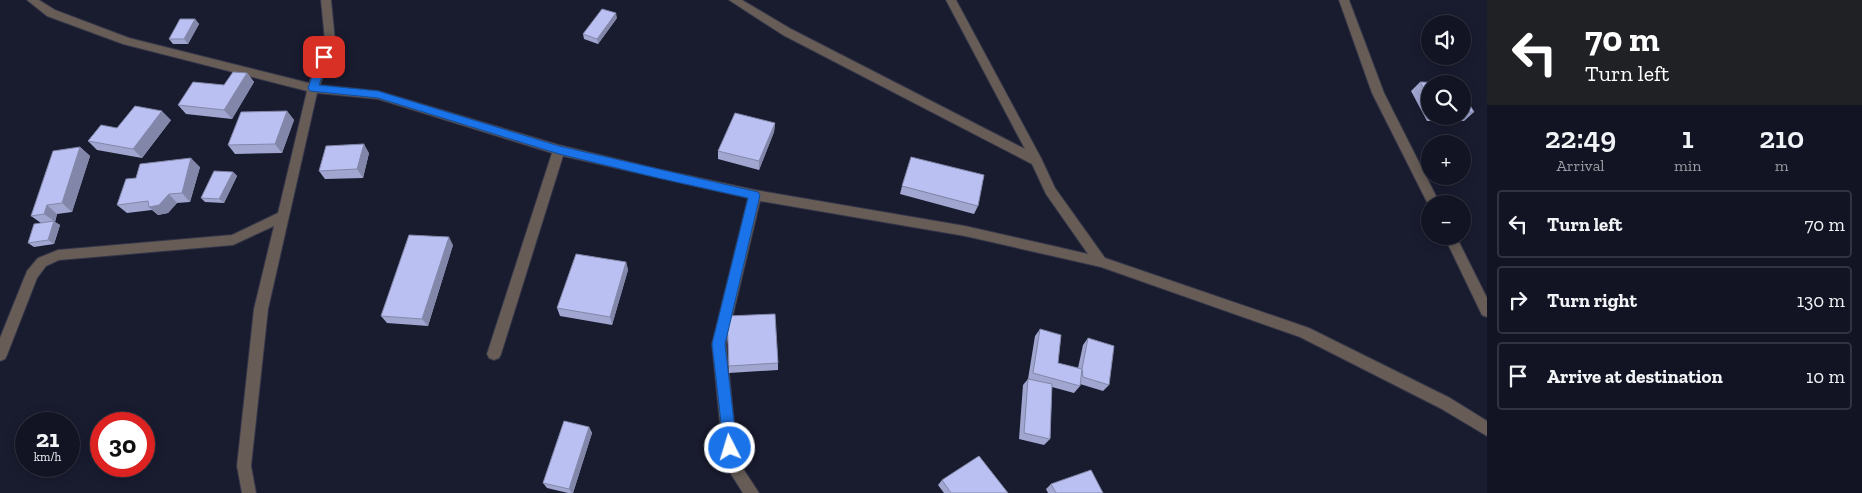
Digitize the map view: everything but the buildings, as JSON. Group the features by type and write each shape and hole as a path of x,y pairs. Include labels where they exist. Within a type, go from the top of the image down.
{"street":[{"path":"32,0 51,14 127,41 313,88 378,94 559,150 754,195 965,231 1100,262 1172,285 1304,332 1445,403 1487,430"},
{"path":"249,493 244,466 261,309 313,88 330,41 326,0"},
{"path":"734,0 787,32 1037,161"},
{"path":"951,0 1037,161 1050,191 1100,262"},
{"path":"1344,0 1378,93 1429,195"},
{"path":"494,354 559,150"},
{"path":"752,493 731,463 718,344 754,195"},
{"path":"0,355 32,274 42,262 58,255 233,240 283,216"},
{"path":"1454,245 1487,311"}],"route":[{"path":"324,57 313,88 378,94 559,150 754,195 718,344 730,448"}]}
